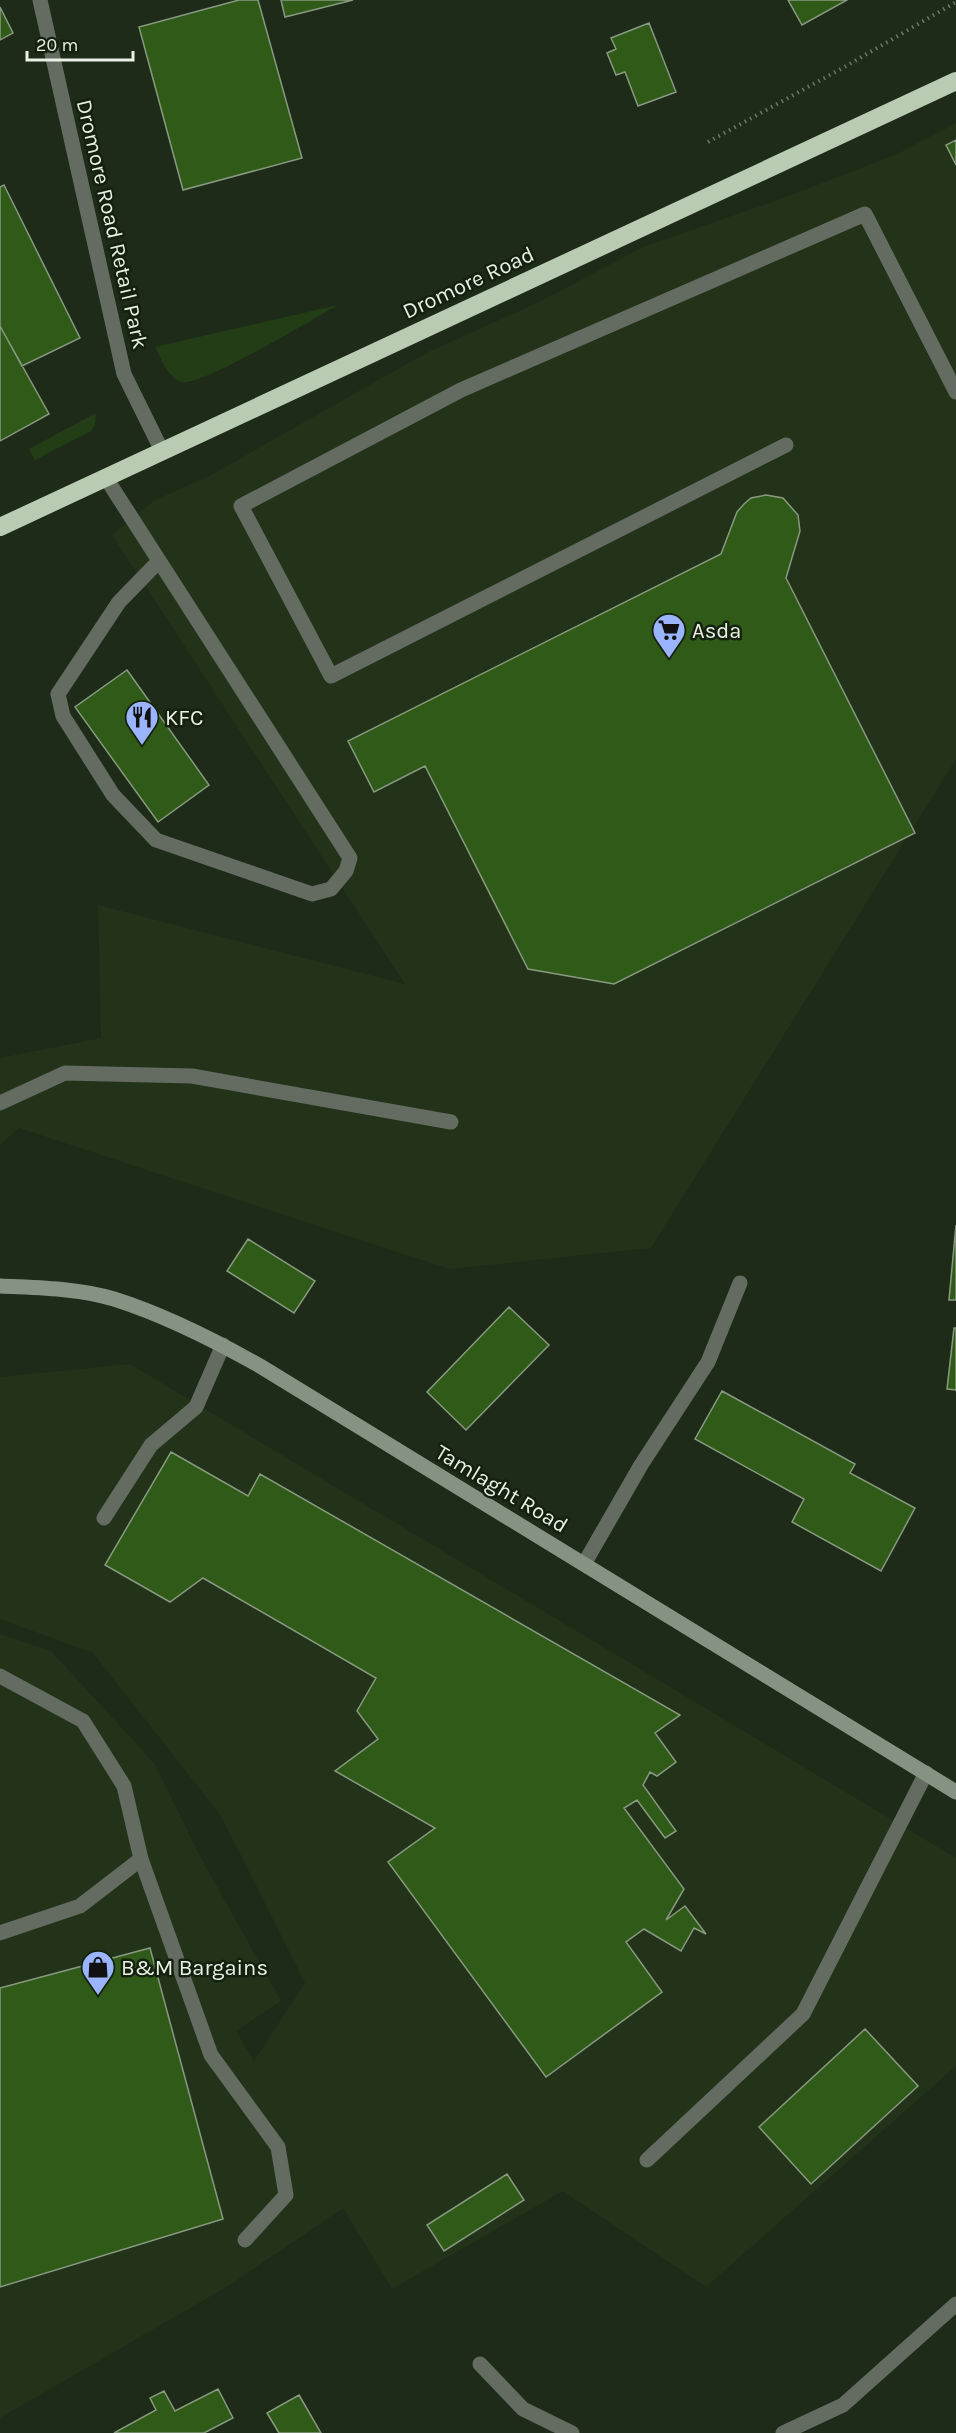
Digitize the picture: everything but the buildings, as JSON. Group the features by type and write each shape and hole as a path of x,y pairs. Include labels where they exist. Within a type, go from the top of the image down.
{"highway":[{"name":"Dromore Road","path":"0,527 956,81"}],"street":[{"name":"Tamlaght Road","path":"0,1286 57,1288 113,1299 223,1346 260,1366 956,1791"}],"lane":[{"name":"Dromore Road Retail Park","path":"40,0 124,374 162,451"},
{"path":"786,445 332,676 241,506 461,390 865,214 956,392"},
{"path":"106,478 350,858 346,870 331,889 312,894 156,840 113,795 63,716 58,694 119,602 159,561"},
{"path":"0,1102 64,1073 192,1076 451,1122"},
{"path":"584,1564 641,1465 708,1362 740,1283"},
{"path":"104,1518 151,1445 196,1407 223,1346"},
{"path":"0,1676 83,1721 124,1786 141,1859 211,2055 278,2147 286,2195 245,2240"},
{"path":"647,2160 803,2014 926,1773"},
{"path":"0,1933 80,1906 141,1859"},
{"path":"783,2433 843,2405 956,2304"},
{"path":"480,2364 523,2409 572,2433"}],"path":[{"path":"708,142 956,2"}],"shaded area":[{"path":"956,123 956,759 651,1248 449,1269 19,1128 0,1145 0,1058 101,1038 98,905 405,984 112,535 155,500 211,475 426,353 539,302 643,247 778,200 897,154"},
{"path":"338,305 234,363 193,381 182,382 173,377 155,347"},
{"path":"96,413 95,424 91,431 35,460 29,449"},
{"path":"130,1364 956,1858 956,2066 706,2287 563,2191 392,2289 343,2208 230,2285 0,2418 0,1634 51,1651 154,1763 200,1856 281,2001 236,2031 254,2061 305,1983 221,1816 93,1653 0,1619 0,1377"}],"place":[{"name":"Asda","path":"669,659"},
{"name":"KFC","path":"142,746"},
{"name":"B&M Bargains","path":"98,1996"}]}
